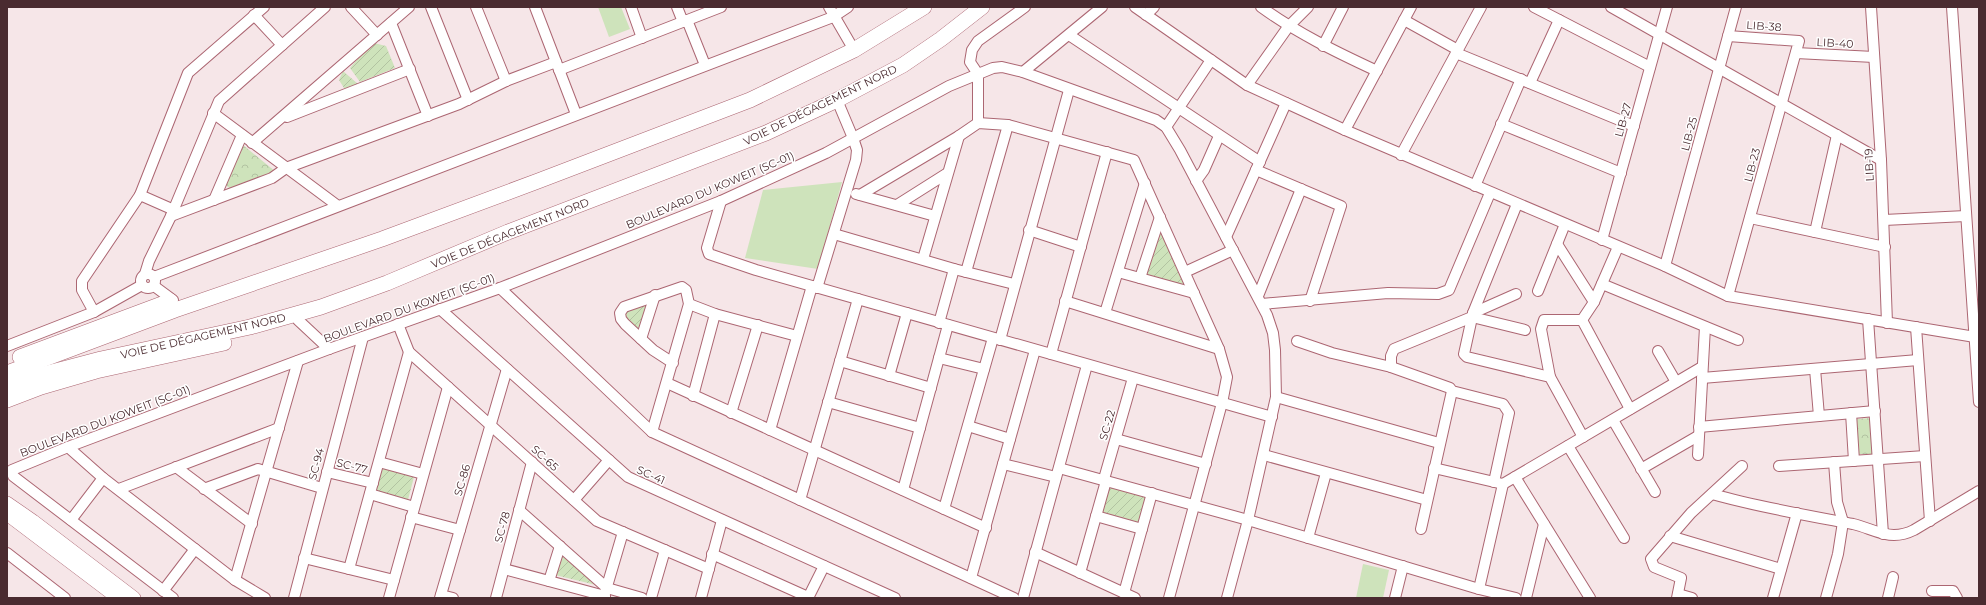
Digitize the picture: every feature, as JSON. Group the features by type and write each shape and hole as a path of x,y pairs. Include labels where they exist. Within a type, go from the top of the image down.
{"highway":[{"path":"7,362 174,305 382,238 538,182 750,100 854,50 924,7"},
{"name":"VOIE DE DÉGAGEMENT NORD","path":"7,386 101,359 250,328 304,312 387,283 508,232 766,134 837,100 903,64 941,39 982,7"},
{"path":"941,39 972,23 994,7"},
{"path":"7,400 53,383 126,364 228,342 298,320 364,296 387,283"},
{"path":"7,373 174,305"}],"main road":[{"path":"7,503 134,598"},
{"path":"7,514 118,598"}],"street":[{"path":"94,312 82,290 82,281 140,195 188,72 264,7"},
{"path":"174,305 151,279 149,261 172,213 213,113 224,95 325,7"},
{"path":"351,7 377,35"},
{"path":"252,142 409,7"},
{"path":"431,7 468,100"},
{"path":"476,7 506,81"},
{"path":"535,7 576,114"},
{"path":"630,7 642,38"},
{"path":"677,7 705,65"},
{"path":"140,195 172,213 214,200 272,178 286,168 468,100 506,81 642,38 721,7"},
{"path":"829,7 833,17 854,50"},
{"path":"7,346 94,312 142,285 141,279 151,279 576,114 833,17 848,7"},
{"path":"978,123 978,74 970,62 972,50 978,41 1025,7"},
{"path":"1023,72 1070,35 1102,7"},
{"path":"1135,7 1247,85 1401,155 1666,266 1728,296 1975,337"},
{"path":"1146,16 1154,7"},
{"path":"1261,7 1288,27 1323,46 1377,71"},
{"path":"1247,85 1288,27 1308,7"},
{"path":"1323,46 1343,7"},
{"path":"1345,130 1411,7"},
{"path":"1401,155 1481,7"},
{"path":"1534,7 1650,67"},
{"path":"1611,7 1881,160"},
{"name":"LIB-27","path":"1602,240 1667,7"},
{"name":"LIB-25","path":"1666,266 1736,7"},
{"name":"LIB-19","path":"1870,7 1881,160 1888,323"},
{"path":"1952,7 1979,402"},
{"path":"254,16 282,45"},
{"path":"1404,20 1457,52 1634,126"},
{"path":"1475,186 1502,124 1559,20"},
{"path":"391,23 428,116"},
{"path":"1070,35 1219,136 1258,166 1301,189 1341,206 1310,300"},
{"name":"LIB-38","path":"1728,36 1799,41"},
{"name":"LIB-23","path":"1728,296 1799,41"},
{"name":"LIB-40","path":"1796,53 1874,57"},
{"path":"1166,127 1211,60"},
{"name":"BOULEVARD DU KOWEIT (SC-01)","path":"173,598 11,473 15,468 68,447 329,349 500,288 721,201 826,154 949,86 978,74 996,67 1023,72"},
{"path":"279,120 410,69"},
{"path":"1023,72 1069,90 1141,114 1160,122 1166,127 1180,150 1260,300 1274,339 1276,362 1276,397 1264,455 1227,598"},
{"path":"944,509 984,369 996,339 1014,284 1069,90"},
{"path":"770,430 798,336 834,234 856,160 857,150 854,138 837,100"},
{"path":"1226,237 1286,103"},
{"path":"213,113 338,206"},
{"path":"860,195 978,123 1008,125 1056,137 1134,160 1219,349 1227,377 1222,403 1206,464 1169,598"},
{"path":"1502,124 1621,173"},
{"path":"966,272 1008,125"},
{"path":"1815,232 1837,135"},
{"path":"214,200 242,136"},
{"path":"922,259 958,136"},
{"path":"1196,181 1204,170 1219,136"},
{"path":"1051,354 1107,152"},
{"path":"897,205 946,174"},
{"path":"1105,313 1145,183"},
{"path":"1260,300 1301,189"},
{"path":"846,191 935,216"},
{"path":"1260,300 1310,300 1388,293 1438,294 1449,290 1490,193"},
{"path":"721,201 707,248 709,254 815,287 1272,417"},
{"path":"1517,204 1473,315 1463,352 1466,356 1550,377"},
{"path":"1884,220 1966,216"},
{"path":"1140,278 1160,217"},
{"path":"1750,218 1885,247"},
{"path":"1538,291 1565,224"},
{"path":"1029,230 1081,247"},
{"path":"834,234 954,269 1014,284"},
{"path":"1557,244 1594,302"},
{"path":"1582,320 1594,302 1618,246"},
{"path":"1185,272 1233,250"},
{"path":"903,490 939,358 954,269"},
{"path":"1118,272 1194,293"},
{"path":"1602,284 1738,340"},
{"path":"652,432 673,363 689,304 686,290 682,287 655,295 624,307 620,313 622,321 641,339 673,363"},
{"path":"500,288 652,432 1014,598"},
{"path":"1391,367 1391,356 1394,349 1473,315 1516,294"},
{"path":"641,339 655,295"},
{"path":"800,500 858,299"},
{"path":"1065,301 1219,349"},
{"path":"689,304 715,314 798,336"},
{"name":"SC-41","path":"440,309 628,478 895,598"},
{"path":"889,376 907,313"},
{"path":"693,396 715,314"},
{"path":"1473,315 1525,330"},
{"path":"1868,319 1883,534"},
{"path":"298,320 329,349"},
{"path":"1582,320 1544,320 1541,329 1550,377 1583,437"},
{"path":"1582,320 1630,409"},
{"name":"SC-65","path":"398,324 409,352 597,520 709,569"},
{"path":"731,413 758,325"},
{"path":"1698,455 1698,431 1705,327"},
{"path":"1916,327 1930,521"},
{"name":"SC-94","path":"294,598 362,337"},
{"path":"1297,342 1332,353 1391,367 1450,388 1452,391 1503,404 1506,408 1509,413 1498,483 1478,589"},
{"path":"971,578 1035,350"},
{"path":"1658,351 1676,382"},
{"path":"349,569 409,352"},
{"path":"939,358 984,369"},
{"path":"1702,378 1918,360"},
{"path":"236,580 298,361"},
{"path":"840,361 931,388"},
{"path":"1023,598 1087,364"},
{"path":"1434,468 1498,483 1515,477 1702,367"},
{"name":"SC-86","path":"441,596 507,369"},
{"path":"1815,369 1819,416"},
{"name":"SC-22","path":"1080,573 1133,378"},
{"path":"667,383 986,528"},
{"path":"389,598 448,387"},
{"path":"1421,529 1439,443 1452,391"},
{"path":"1276,397 1439,443"},
{"path":"828,402 920,428"},
{"path":"1641,469 1698,431 1819,416 1874,412"},
{"path":"1851,413 1854,461"},
{"path":"1613,420 1655,492"},
{"path":"968,426 1010,440"},
{"path":"119,489 279,428"},
{"path":"1116,439 1206,464"},
{"path":"1568,446 1624,538"},
{"path":"68,447 102,478 119,489 236,580 265,598"},
{"path":"1264,455 1427,500"},
{"path":"1779,466 1925,456"},
{"path":"574,500 609,460"},
{"path":"379,462 424,474"},
{"name":"SC-78","path":"496,598 532,462"},
{"path":"1826,598 1838,554 1843,522 1837,502 1834,462"},
{"path":"1003,464 1105,480 1248,520 1478,589 1516,598"},
{"path":"1692,598 1677,596 1681,578 1654,567 1651,559 1691,513 1742,466"},
{"path":"176,468 252,524"},
{"path":"204,489 256,469 268,471 322,488"},
{"name":"SC-77","path":"326,472 373,483"},
{"path":"1308,538 1326,473"},
{"path":"1515,477 1590,598"},
{"path":"70,520 102,478"},
{"path":"1712,494 1749,504 1843,522 1883,534 1904,534 1930,521 1979,491"},
{"path":"370,494 414,507"},
{"path":"1124,593 1152,494"},
{"path":"519,510 560,546 605,594"},
{"path":"1773,598 1797,513"},
{"path":"1096,516 1142,529"},
{"path":"411,517 460,530"},
{"path":"701,598 722,520"},
{"path":"1526,598 1544,524"},
{"path":"605,594 623,532"},
{"path":"1670,536 1781,569"},
{"path":"549,581 560,546"},
{"path":"163,591 195,548"},
{"path":"651,598 665,550"},
{"path":"1035,552 1135,598"},
{"path":"712,554 808,598 824,566"},
{"path":"9,558 65,598"},
{"path":"304,558 394,580"},
{"path":"1395,598 1403,566"},
{"path":"504,569 605,594 642,598"},
{"path":"1888,598 1893,577"},
{"path":"1932,591 1953,590 1957,598"},
{"path":"441,596 453,598"}],"green space":[{"path":"598,7 621,7 630,29 609,37"},
{"path":"374,43 386,46 395,68 360,82 350,68 365,50"},
{"path":"343,71 358,84 351,88 344,88 339,80"},
{"path":"243,145 276,172 233,190 225,185"},
{"path":"842,182 818,269 745,258 763,190"},
{"path":"1158,227 1186,287 1145,274"},
{"path":"648,301 639,331 635,329 625,317 626,311"},
{"path":"1871,418 1873,454 1858,454 1856,419"},
{"path":"374,463 415,473 408,500 367,489"},
{"path":"1108,483 1149,495 1139,530 1098,516"},
{"path":"558,550 596,585 551,574"},
{"path":"1363,564 1389,570 1383,598 1356,598"}]}
